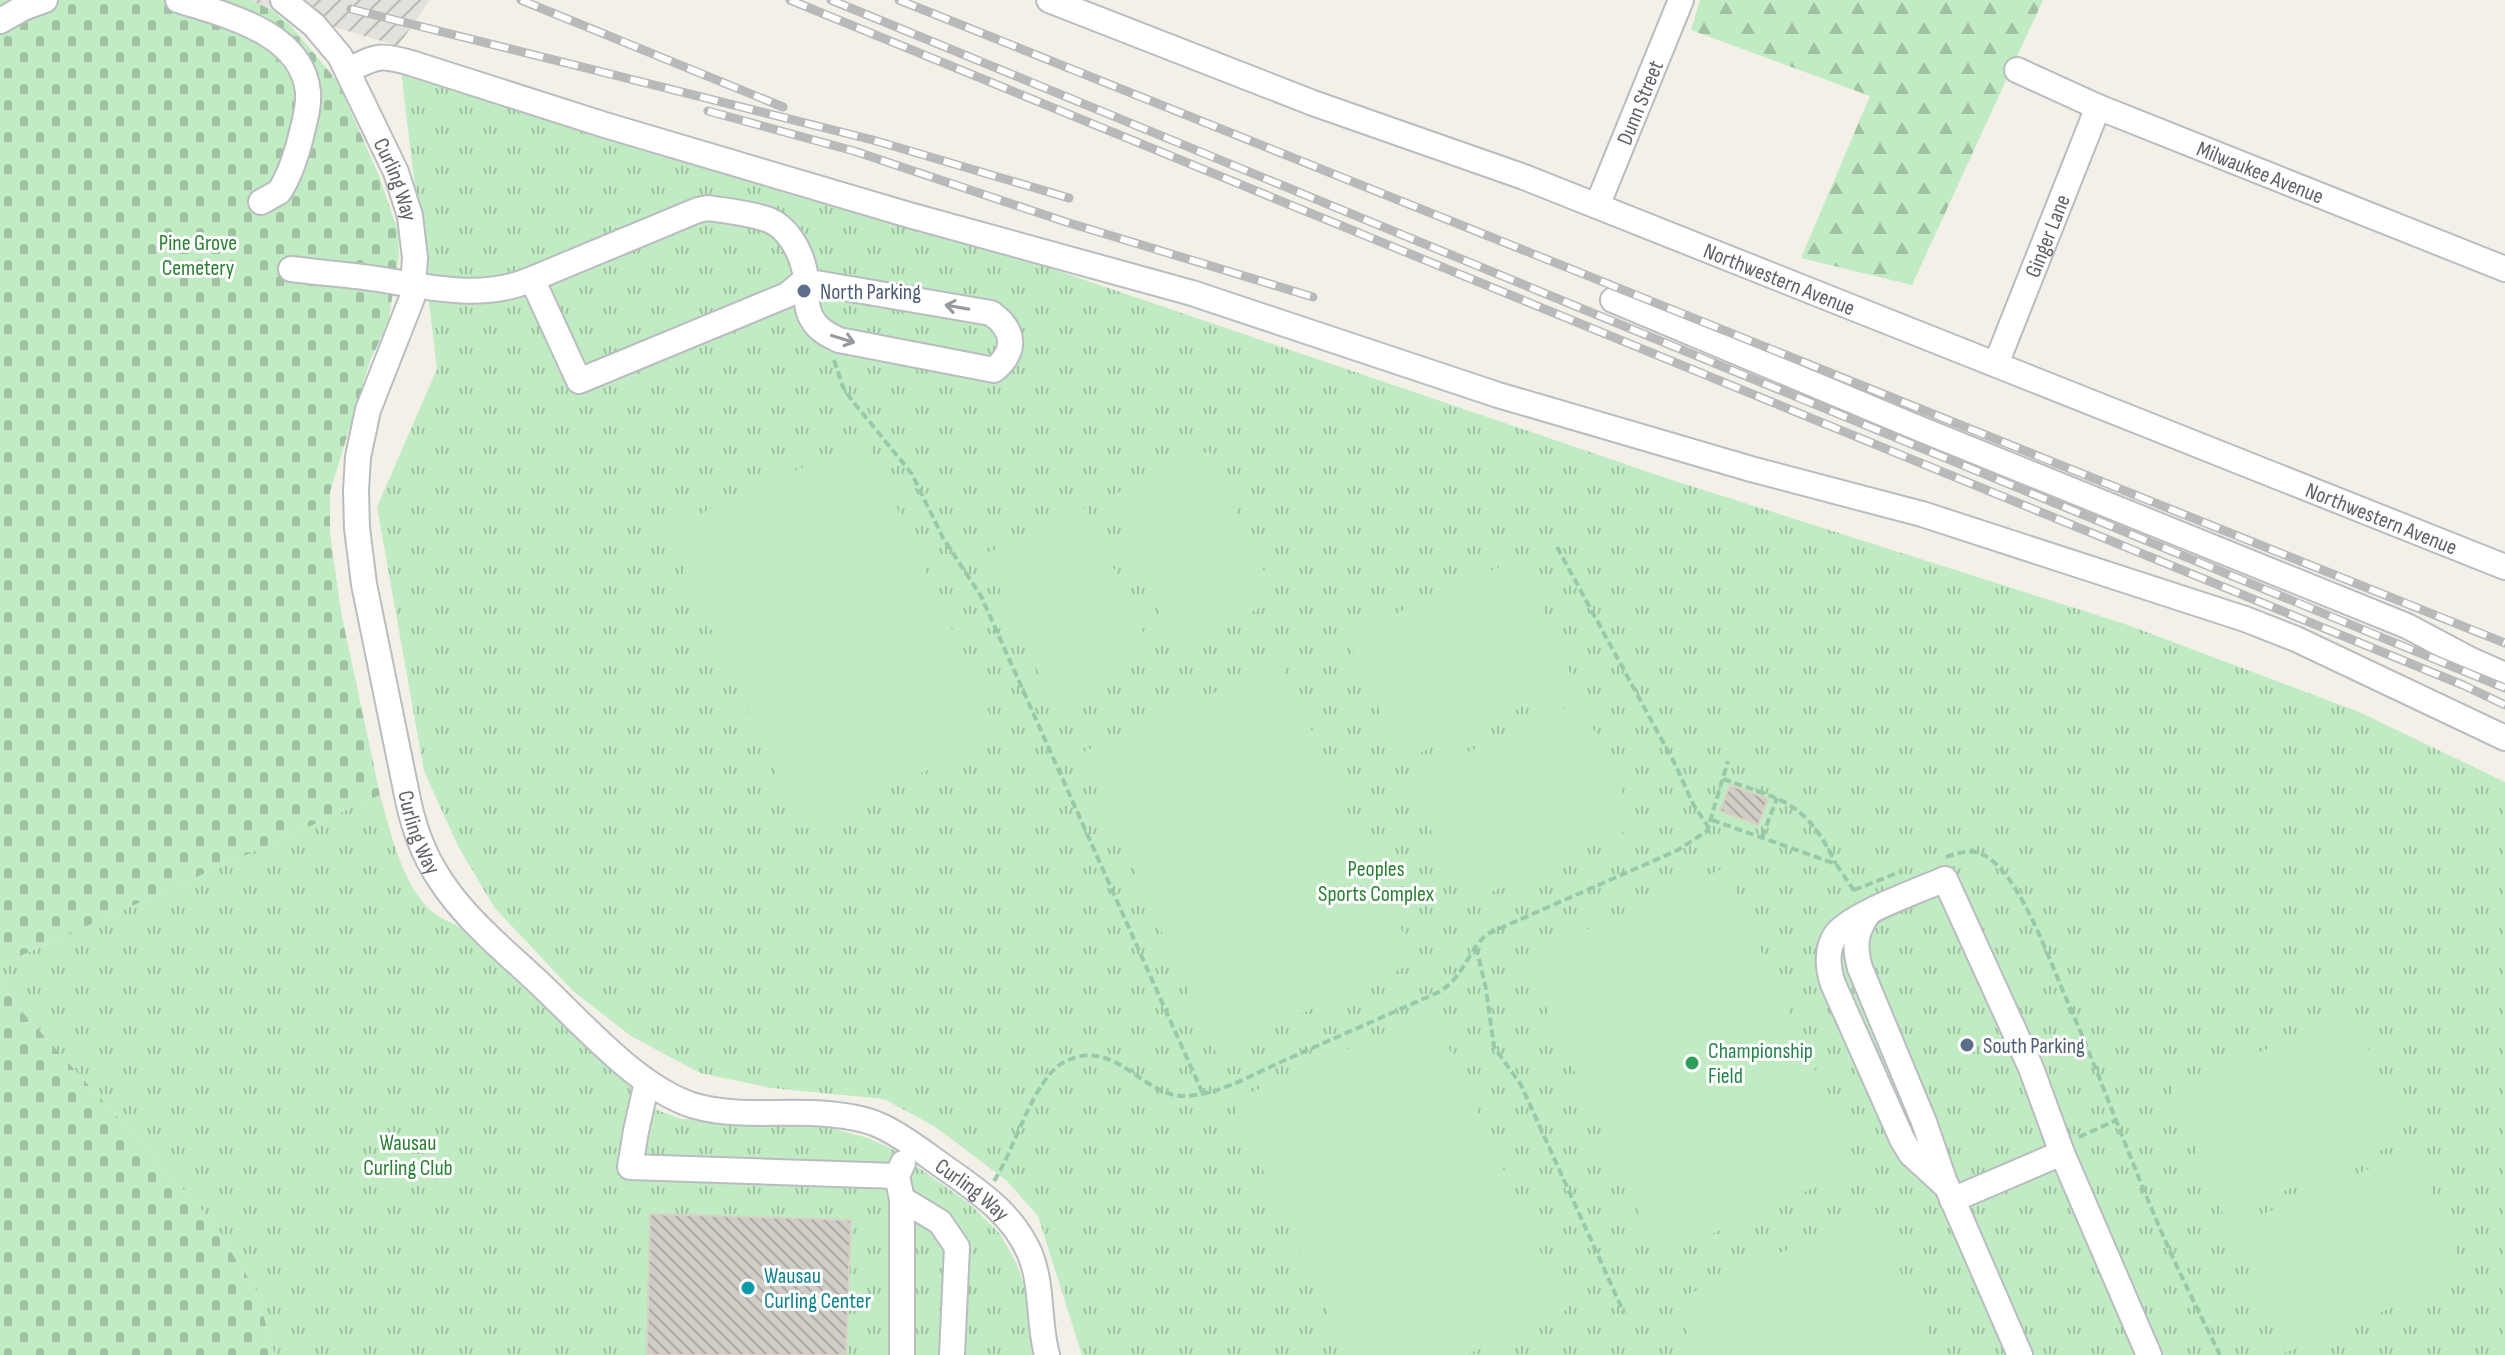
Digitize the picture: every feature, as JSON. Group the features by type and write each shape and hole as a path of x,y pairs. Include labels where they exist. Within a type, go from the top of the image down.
{"street":[{"path":"0,21 45,0"},
{"path":"178,0 241,20 266,34 292,56 303,74 308,107 300,143 279,192 261,202"},
{"name":"Curling Way","path":"283,0 297,8 322,32 348,70 405,196 413,233 414,286 406,319 374,393 364,428 356,471 355,507 364,584 411,816 432,867 460,905 647,1082 680,1100 707,1109 813,1113 878,1124 983,1195 1011,1222 1029,1251 1037,1278 1047,1355"},
{"name":"Northwestern Avenue","path":"1049,0 1313,103 1524,177 2505,567"},
{"name":"Dunn Street","path":"1597,206 1681,0"},
{"path":"348,70 378,56 391,57 605,125 909,215 1192,293 1498,395 1751,469 1922,514 2245,619 2318,649 2505,738"},
{"name":"Milwaukee Avenue","path":"2017,70 2098,107 2505,269"},
{"name":"Ginger Lane","path":"1996,364 2098,107"},
{"path":"291,269 482,292 532,279 708,208 770,220 788,232 805,269 804,281 808,311 813,321 839,340 994,370 1011,348 1003,321 991,313 804,281 787,295 579,381 532,279"},
{"path":"1613,300 1913,426 2407,626 2505,675"},
{"path":"2020,1355 1949,1193 1906,1146 1833,984 1829,959 1833,939 1841,928 1945,879 2031,1068 2060,1149 2149,1355"},
{"path":"647,1082 630,1167 900,1188 940,1222 957,1247 952,1355"},
{"path":"902,1355 900,1188 911,1144"},
{"path":"1949,1193 2060,1149"}],"path":[{"path":"828,334 843,387 912,474 943,538 981,596 1203,1094"},
{"path":"1557,547 1668,750 1693,804 1709,828"},
{"path":"983,1195 1001,1169 1047,1077 1065,1062 1083,1056 1102,1057 1174,1095 1203,1094 1439,992 1459,975 1487,934 1678,850 1704,835 1712,820 1728,761"},
{"path":"1723,779 1793,805 1807,817 1868,914"},
{"path":"1762,837 1777,798"},
{"path":"1712,820 1836,864"},
{"path":"1943,858 1967,850 1978,852 1993,861 2013,887 2051,964 2161,1230 2220,1355"},
{"path":"1854,890 1900,872"},
{"path":"1476,947 1494,1047 1521,1085 1624,1313"},
{"path":"2060,1149 2117,1120"}],"shaded area":[{"path":"244,0 430,0 398,46"}],"green space":[{"name":"Pine Grove Cemetery","path":"0,0 251,0 272,10 292,27 338,82 379,176 398,231 399,255 388,323 370,361 330,492 330,533 341,612 380,795 0,965"},
{"path":"1700,0 2043,0 1912,285 1801,258 1870,96 1691,30"},
{"name":"Peoples Sports Complex","path":"398,46 1669,479 2125,624 2359,712 2505,782 2505,1355 1082,1355 1038,1216 1007,1181 934,1126 884,1099 771,1088 700,1073 631,1036 573,991 494,907 458,846 424,771 377,507 437,369"},
{"path":"866,439 1000,737 801,828 666,529"},
{"path":"1209,451 1277,600 1175,646 1107,498"},
{"path":"1086,508 1154,656 1052,703 984,554"},
{"path":"1519,558 1575,683 1402,761 1346,636"},
{"path":"1281,663 1416,962 1216,1052 1081,753"},
{"path":"1581,701 1637,826 1464,904 1408,779"},
{"name":"Wausau Curling Club","path":"380,795 403,868 427,907 459,927 657,1110 681,1119 823,1126 868,1138 894,1150 971,1205 1000,1234 1017,1264 1025,1288 1032,1355 275,1355 255,1288 208,1217 16,1005 0,977 0,965"},
{"name":"Championship Field","path":"1724,868 1859,1167 1659,1258 1524,958"},
{"path":"0,977 16,1005 208,1217 255,1288 275,1355 0,1355"},
{"path":"1432,1011 1567,1310 1466,1355 1347,1355 1232,1101"},
{"path":"2353,1013 2406,1140 2224,1216 2171,1089"},
{"path":"2413,1150 2466,1276 2285,1353 2232,1227"},
{"path":"1873,1211 1938,1355 1697,1355 1673,1301"}],"building":[{"path":"1730,785 1768,799 1758,825 1720,811"},
{"name":"Wausau Curling Center","path":"650,1214 851,1220 846,1355 647,1355"}],"railway":[{"path":"521,0 783,107"},
{"path":"790,0 2463,685 2505,705"},
{"path":"831,0 2505,688"},
{"path":"899,0 2505,643"},
{"path":"351,9 873,140 1069,198"},
{"path":"708,111 854,151 1066,222 1313,297"}],"place":[{"name":"North Parking","path":"804,291"},
{"name":"South Parking","path":"1967,1045"},
{"name":"Championship Field","path":"1692,1063"},
{"name":"Wausau Curling Center","path":"748,1288"}]}
